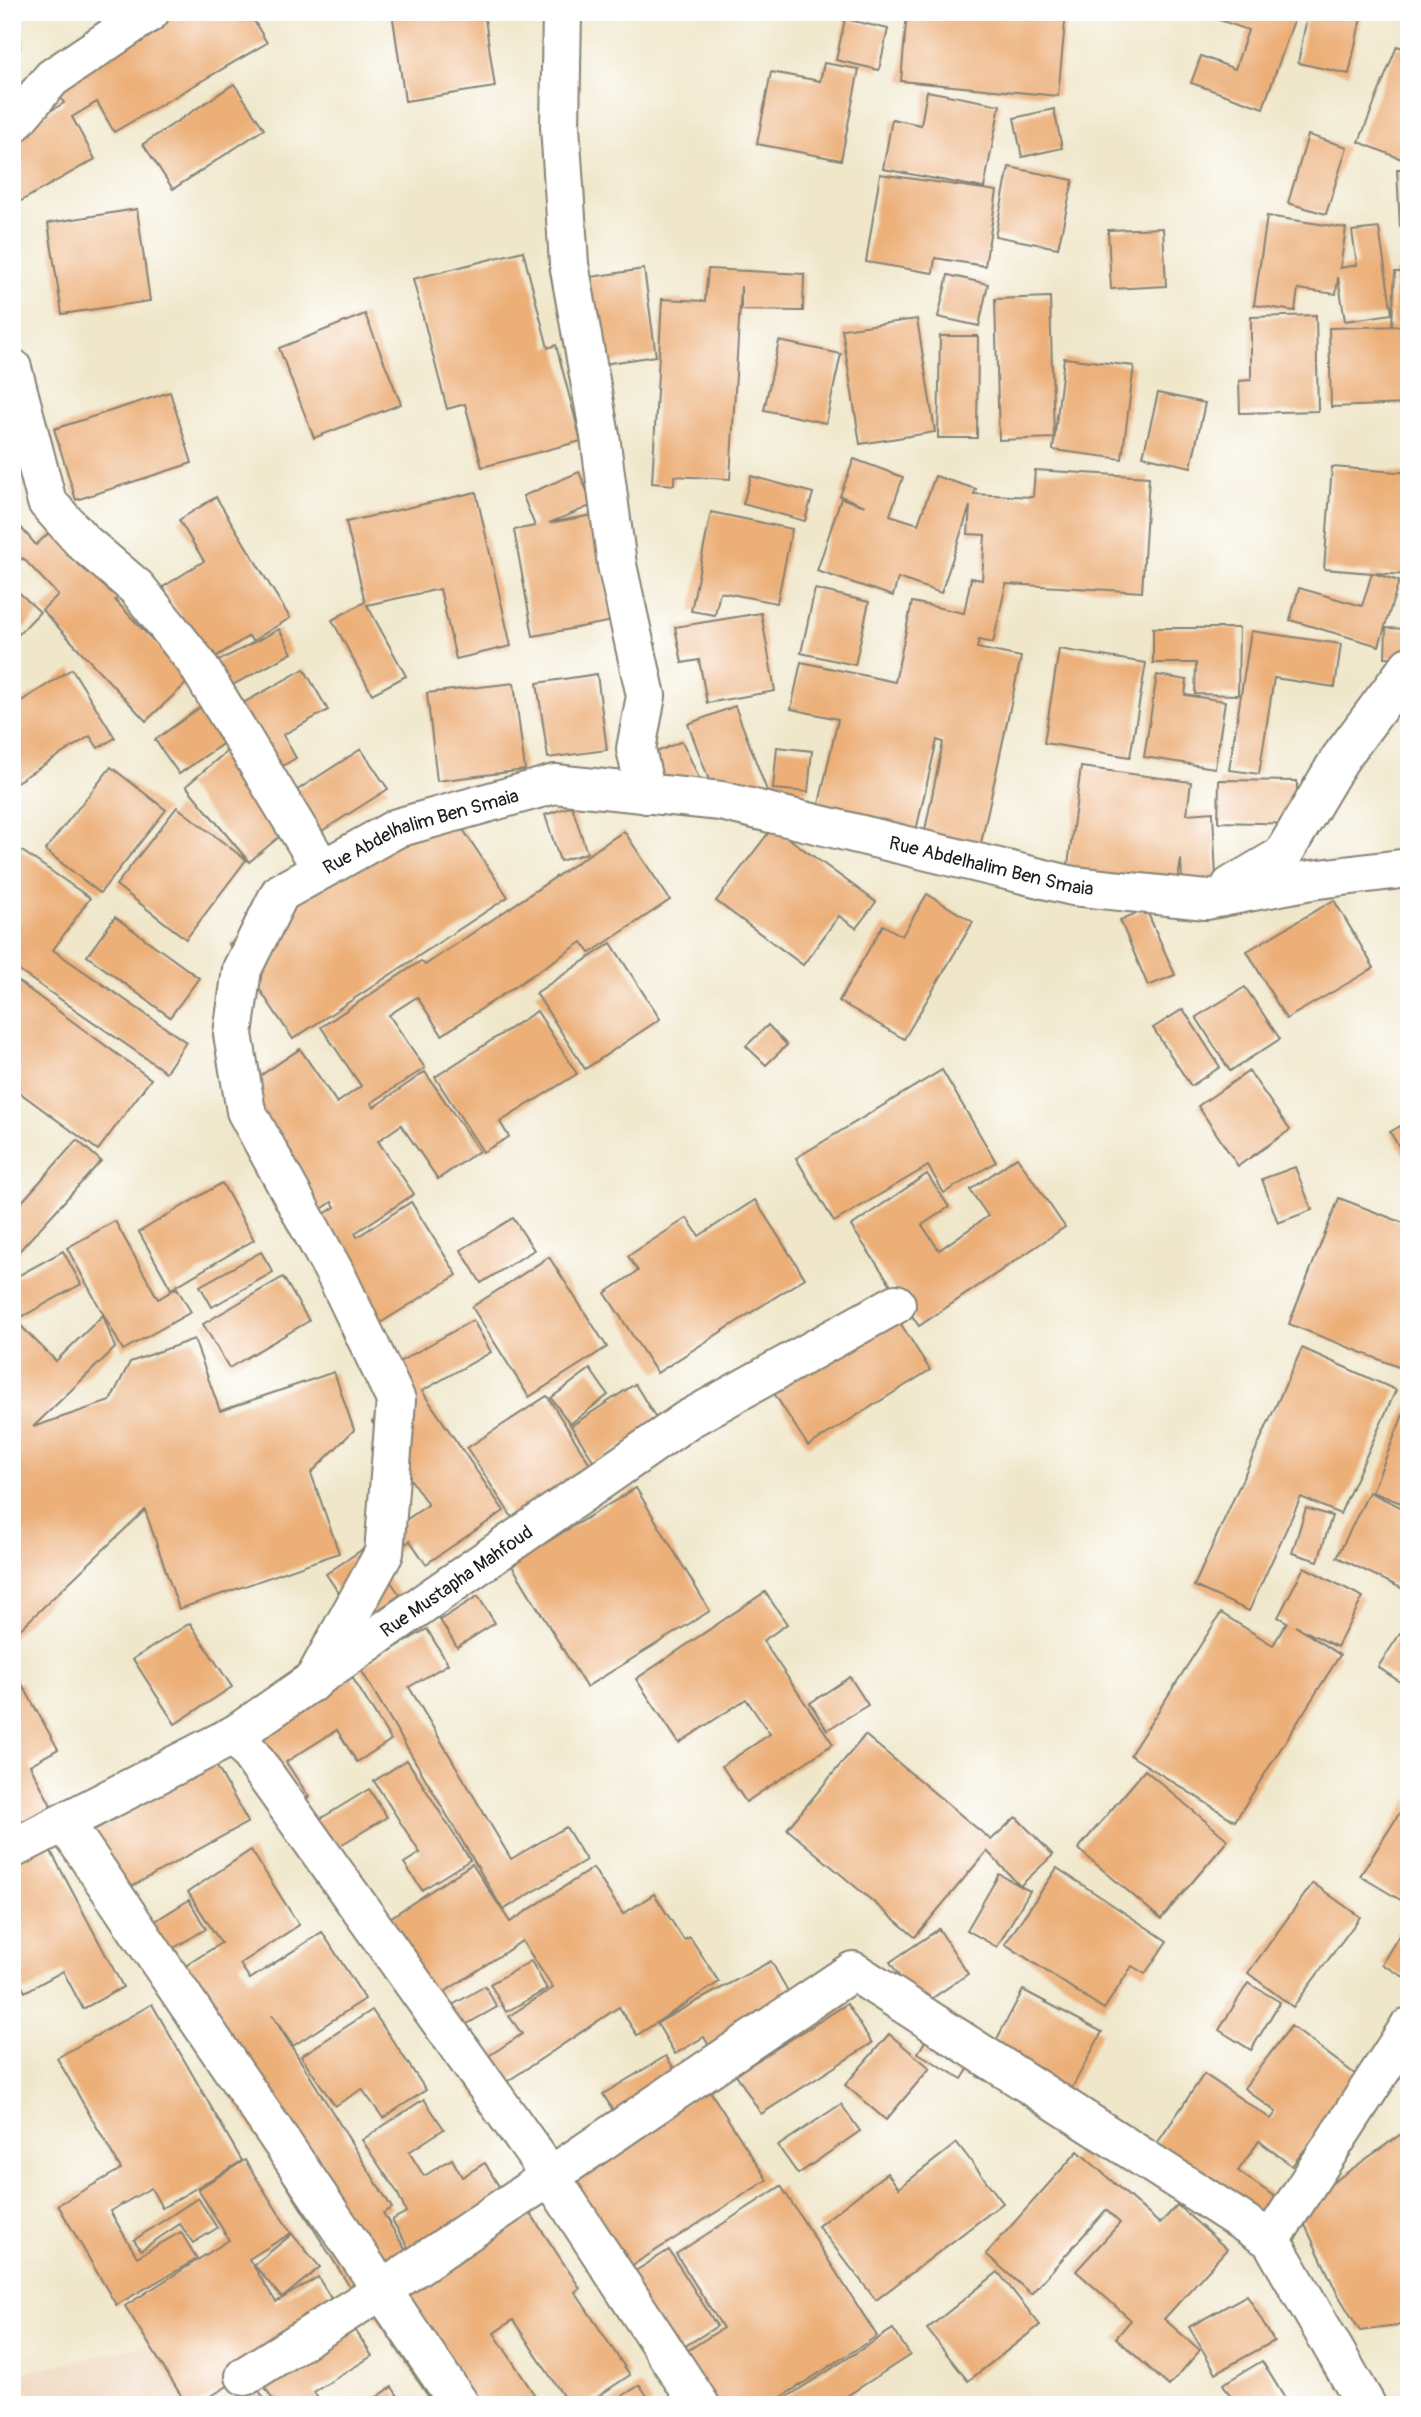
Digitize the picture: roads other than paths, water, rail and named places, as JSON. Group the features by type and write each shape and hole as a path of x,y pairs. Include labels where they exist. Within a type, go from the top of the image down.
{"street":[{"path":"12,125 52,78 150,12"},
{"path":"562,12 560,126 569,264 600,436 617,565 646,696 636,749 646,794"},
{"path":"12,368 47,502 83,542 137,588 196,662 322,869"},
{"path":"1206,900 1282,856 1339,760 1409,666"},
{"name":"Rue Abdelhalim Ben Smaia","path":"313,1682 384,1553 396,1400 337,1277 246,1111 233,1034 242,969 280,893 397,828 555,784 721,801 1073,886 1206,900 1311,880 1409,868"},
{"name":"Rue Mustapha Mahfoud","path":"12,1849 236,1734 688,1420 896,1304"},
{"path":"236,1734 549,2174 700,2405"},
{"path":"65,1823 460,2405"},
{"path":"245,2376 382,2290 549,2174 853,1971 1271,2240 1366,2405"},
{"path":"1271,2240 1409,2027"}]}
